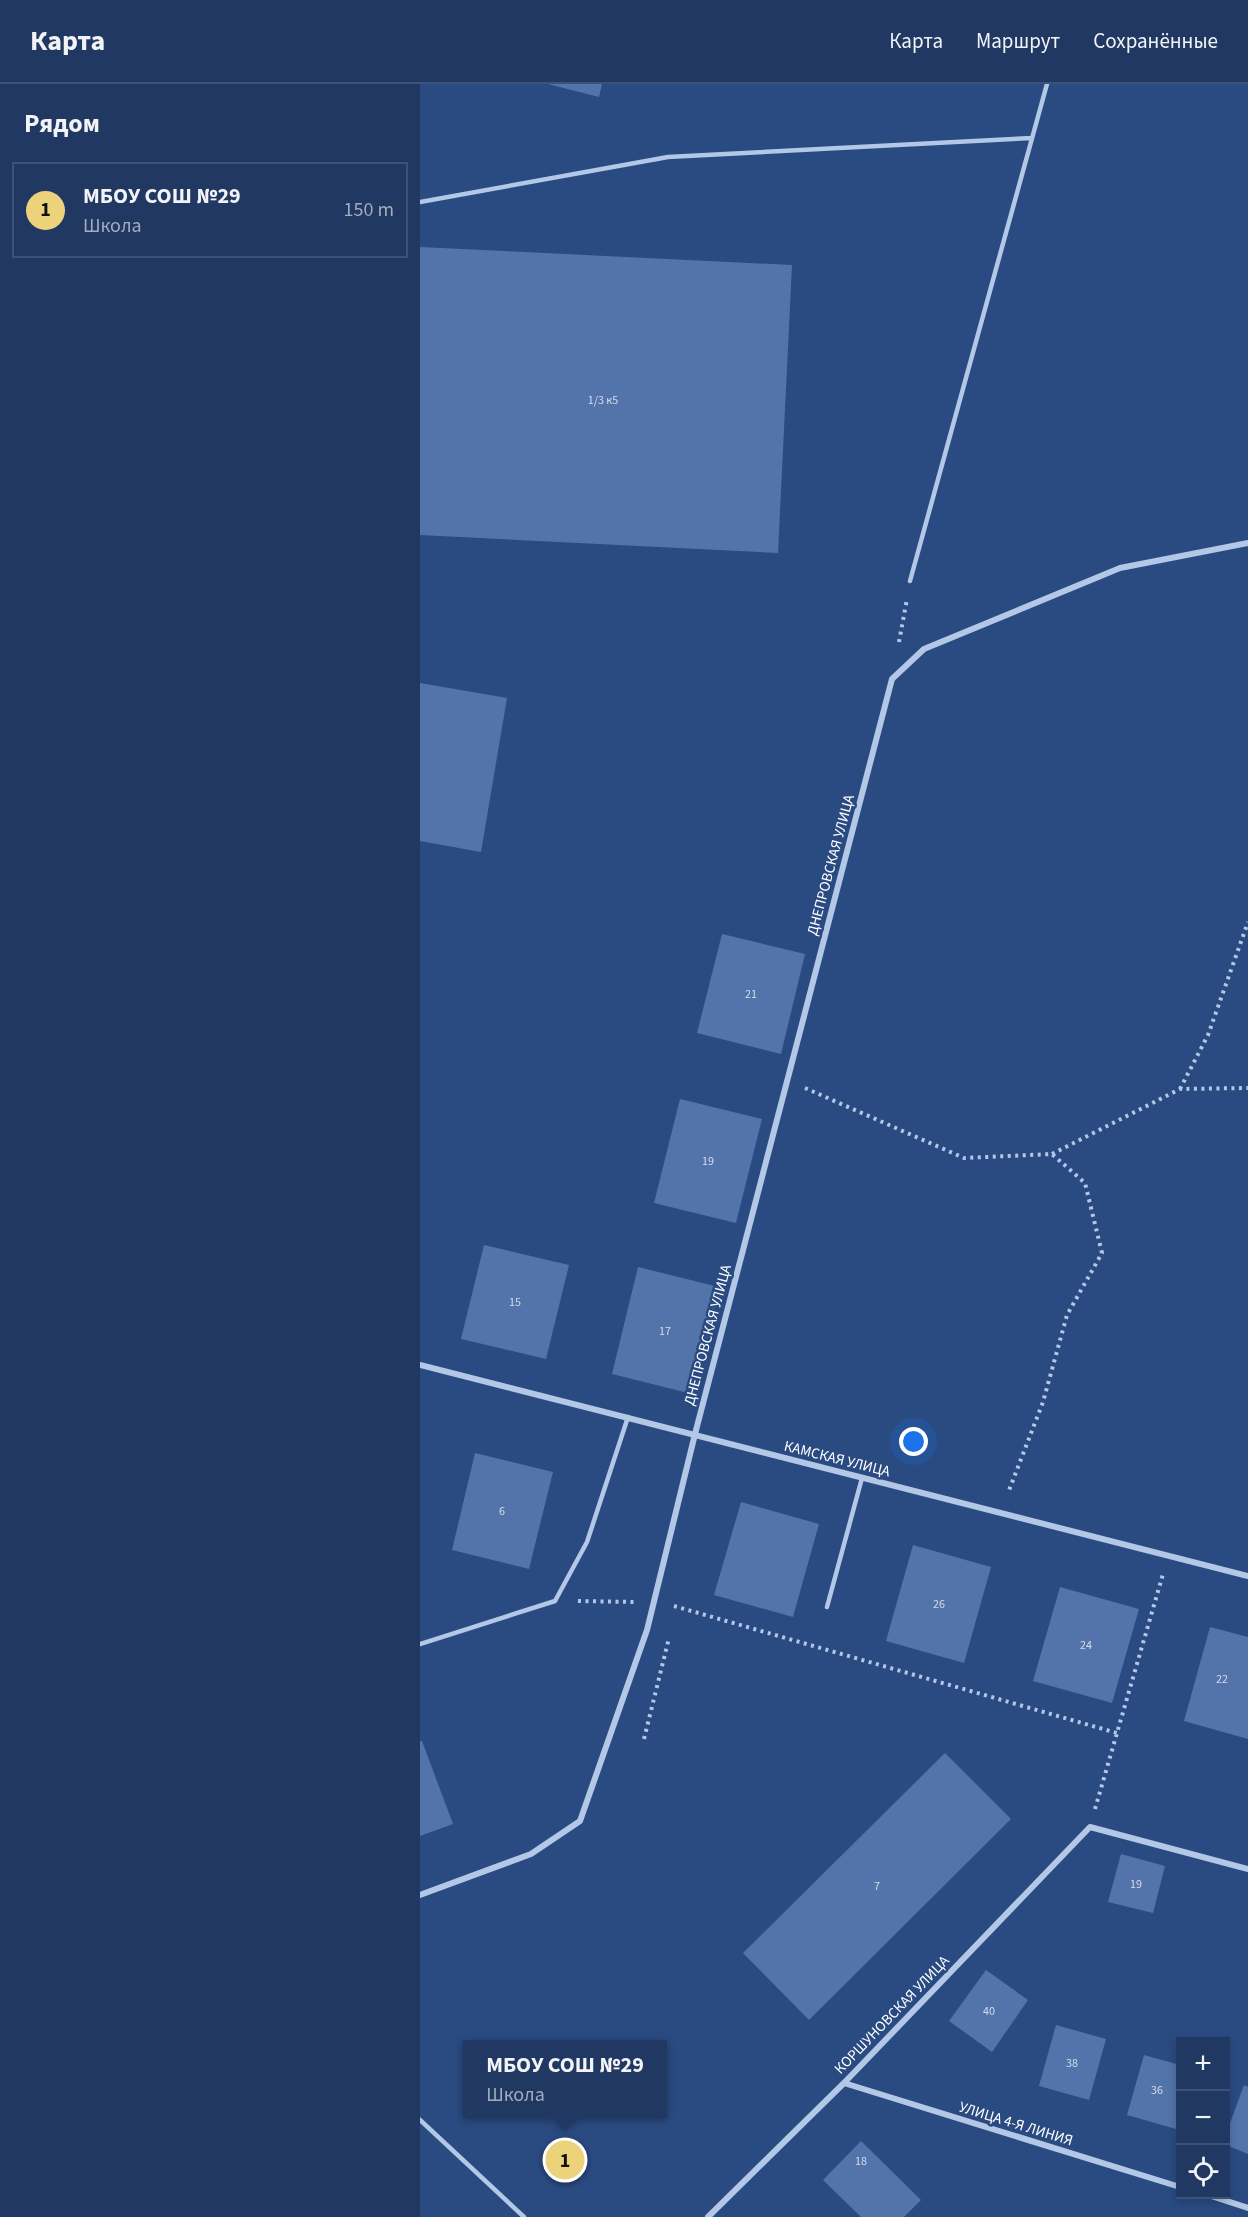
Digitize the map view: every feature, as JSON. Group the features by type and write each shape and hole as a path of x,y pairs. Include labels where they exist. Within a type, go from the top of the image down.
{"street":[{"path":"892,680 924,649 1120,568 1248,543"},
{"name":"ДНЕПРОВСКАЯ УЛИЦА","path":"420,1895 531,1854 580,1821 654,1602 695,1434 892,680"},
{"name":"КАМСКАЯ УЛИЦА","path":"420,1365 1248,1576"},
{"path":"1090,1827 1248,1869"},
{"name":"КОРШУНОВСКАЯ УЛИЦА","path":"708,2217 843,2084 1090,1827"},
{"name":"УЛИЦА 4-Я ЛИНИЯ","path":"843,2084 1176,2186"},
{"path":"1220,2199 1248,2208"}],"lane":[{"path":"910,581 1047,84"},
{"path":"420,202 668,157 1032,138"},
{"path":"420,1644 555,1601 587,1542 628,1417"},
{"path":"827,1606 862,1478"},
{"path":"420,2120 524,2217"}],"path":[{"path":"892,680 910,581"},
{"path":"1180,1089 1208,1035 1248,922"},
{"path":"787,1081 964,1158 1052,1154 1180,1089 1248,1088"},
{"path":"1000,1513 1043,1402 1067,1315 1102,1253 1085,1183 1052,1154"},
{"path":"1090,1827 1168,1556"},
{"path":"555,1601 654,1602 1117,1733"}],"building":[{"path":"548,84 602,84 599,97"},
{"path":"420,247 792,265 778,553 420,535"},
{"path":"420,683 507,698 481,852 420,841"},
{"path":"722,934 805,954 781,1054 697,1033"},
{"path":"680,1099 762,1119 736,1223 654,1203"},
{"path":"484,1245 569,1265 546,1359 461,1339"},
{"path":"638,1267 719,1287 692,1394 612,1374"},
{"path":"475,1453 553,1472 529,1569 452,1550"},
{"path":"741,1502 819,1524 793,1617 714,1595"},
{"path":"913,1545 991,1567 964,1663 886,1641"},
{"path":"1060,1587 1139,1609 1112,1703 1033,1681"},
{"path":"1210,1627 1248,1637 1248,1739 1184,1721"},
{"path":"420,1741 422,1741 453,1824 420,1836"},
{"path":"945,1753 1011,1819 809,2020 743,1953"},
{"path":"1121,1854 1165,1866 1153,1913 1108,1902"},
{"path":"986,1970 1028,2000 992,2052 949,2021"},
{"path":"1056,2025 1106,2039 1089,2100 1039,2086"},
{"path":"1144,2055 1176,2064 1176,2129 1127,2115"},
{"path":"1244,2085 1248,2087 1248,2154 1230,2147 1230,2123"},
{"path":"861,2141 921,2200 904,2217 861,2217 823,2180"}],"place":[{"name":"МБОУ СОШ №29","path":"565,2160"}]}
